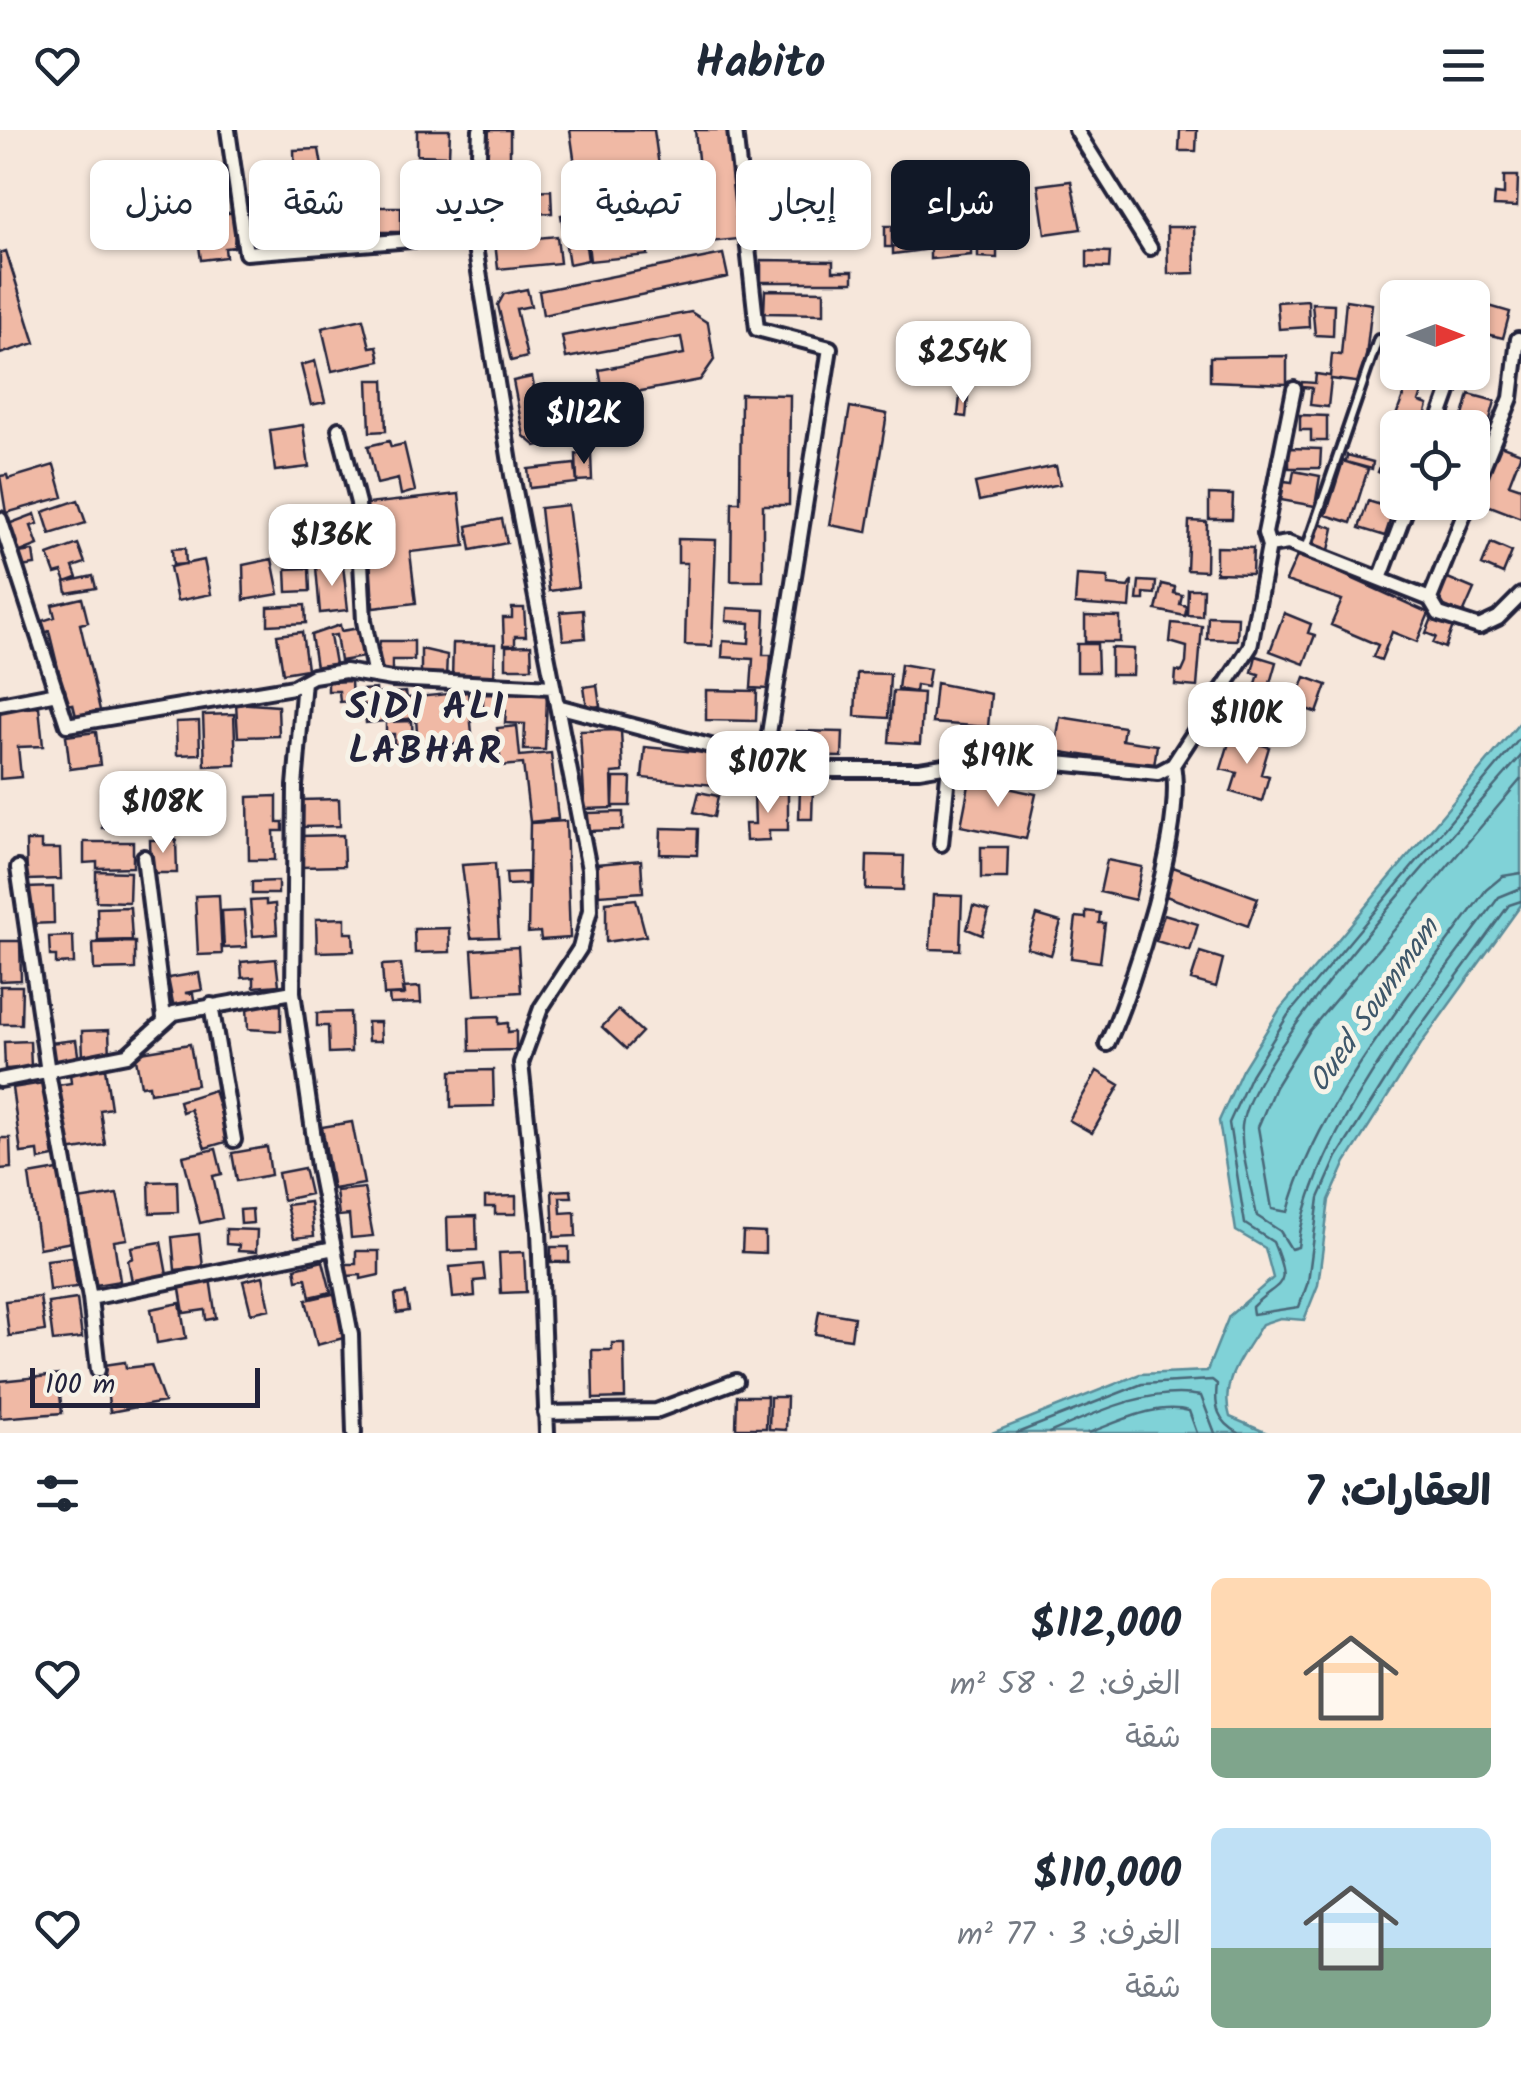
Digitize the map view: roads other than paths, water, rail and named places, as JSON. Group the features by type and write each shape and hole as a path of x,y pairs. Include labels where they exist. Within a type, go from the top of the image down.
{"street":[{"path":"228,130 246,252 400,241"},
{"path":"479,160 480,130"},
{"path":"735,130 757,329 830,348 764,759"},
{"path":"1076,130 1150,248"},
{"path":"477,250 512,475 589,869 590,910 580,948 540,1008 521,1063 538,1231 546,1433"},
{"path":"1490,450 1511,398 1518,339"},
{"path":"1158,773 1173,765 1250,647 1269,546 1266,534 1294,388"},
{"path":"339,428 358,502 364,621 375,676"},
{"path":"0,519 67,724 300,687 345,671 554,686"},
{"path":"1380,579 1402,520"},
{"path":"1430,599 1462,520"},
{"path":"1269,546 1288,543 1430,599 1439,614 1479,627 1498,618 1521,595"},
{"path":"300,687 292,992 352,1335 354,1433"},
{"path":"0,704 57,693"},
{"path":"557,706 802,770 920,770 997,757 1158,773 1178,787"},
{"path":"941,844 948,765"},
{"path":"1107,1044 1126,1004 1178,787 1173,765"},
{"path":"144,857 164,1018"},
{"path":"18,868 48,1072 90,1298 98,1370"},
{"path":"0,1080 127,1055 164,1018 212,1004 292,992"},
{"path":"212,1004 234,1140"},
{"path":"90,1298 334,1248"},
{"path":"545,1412 656,1411 736,1382"}],"lane":[{"path":"1306,550 1378,339"}],"water":[{"name":"Oued Soummam","path":"1521,721 1521,905 1423,1041 1346,1162 1329,1200 1318,1285 1304,1320 1280,1318 1262,1324 1235,1368 1228,1392 1230,1417 1267,1433 992,1433 1140,1374 1207,1371 1229,1316 1273,1278 1265,1248 1236,1231 1219,1121 1242,1070 1280,1009"}],"district":[{"name":"SIDI ALI LABHAR","path":"426,731"}]}
